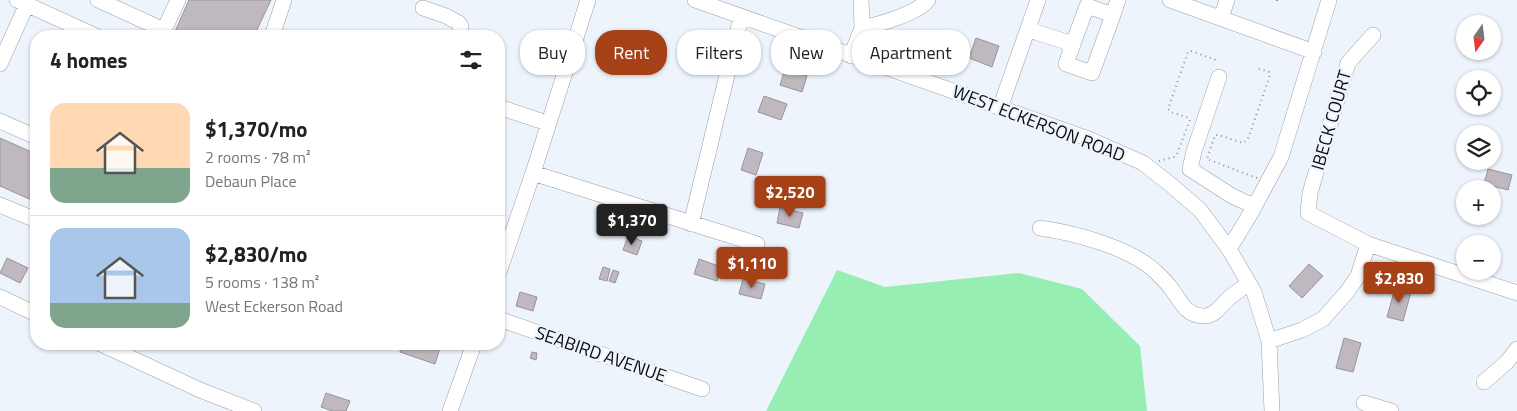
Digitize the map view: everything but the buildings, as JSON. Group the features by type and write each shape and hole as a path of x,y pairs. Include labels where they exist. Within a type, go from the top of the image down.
{"street":[{"path":"98,0 164,30 178,0"},
{"path":"274,30 284,0"},
{"path":"505,254 588,0"},
{"name":"WEST ECKERSON ROAD","path":"695,0 734,10 851,56 1088,139 1143,163 1200,210 1228,248 1254,292 1269,341 1272,411"},
{"path":"851,56 862,28 861,0"},
{"path":"862,28 887,22 924,5 928,0"},
{"path":"1000,108 1038,0"},
{"path":"1113,15 1087,6 1066,64 1092,73 1113,15 1118,0"},
{"path":"1170,0 1314,52"},
{"path":"1221,18 1227,0"},
{"path":"1228,248 1281,157 1330,0"},
{"path":"0,64 28,3 84,30"},
{"path":"423,8 459,23 460,30"},
{"path":"691,224 734,10"},
{"path":"1028,30 1073,44"},
{"name":"IBECK COURT","path":"1368,244 1308,213 1310,193 1348,63 1373,35"},
{"path":"1219,77 1194,151 1190,169 1232,196 1254,206"},
{"path":"505,108 547,123"},
{"path":"0,121 30,134"},
{"path":"532,173 757,244"},
{"path":"0,205 30,218"},
{"path":"1040,228 1083,237 1134,257 1156,272 1170,288 1182,307 1196,315 1211,315 1249,284"},
{"path":"1269,341 1302,330 1323,318 1347,292 1358,276 1368,244 1517,293"},
{"path":"0,297 30,311"},
{"name":"SEABIRD AVENUE","path":"505,320 702,389"},
{"path":"1484,382 1507,362 1517,349"},
{"path":"114,350 200,390 254,411"},
{"path":"450,411 472,350"},
{"path":"1364,403 1391,411"}],"path":[{"path":"1157,161 1174,157 1177,154 1190,120 1168,109 1188,52 1191,51 1216,60"},
{"path":"1257,68 1269,72 1270,75 1248,139 1243,143 1217,134 1207,159 1268,182"}],"green space":[{"path":"837,270 885,287 1019,273 1082,289 1140,346 1147,411 766,411"}]}
